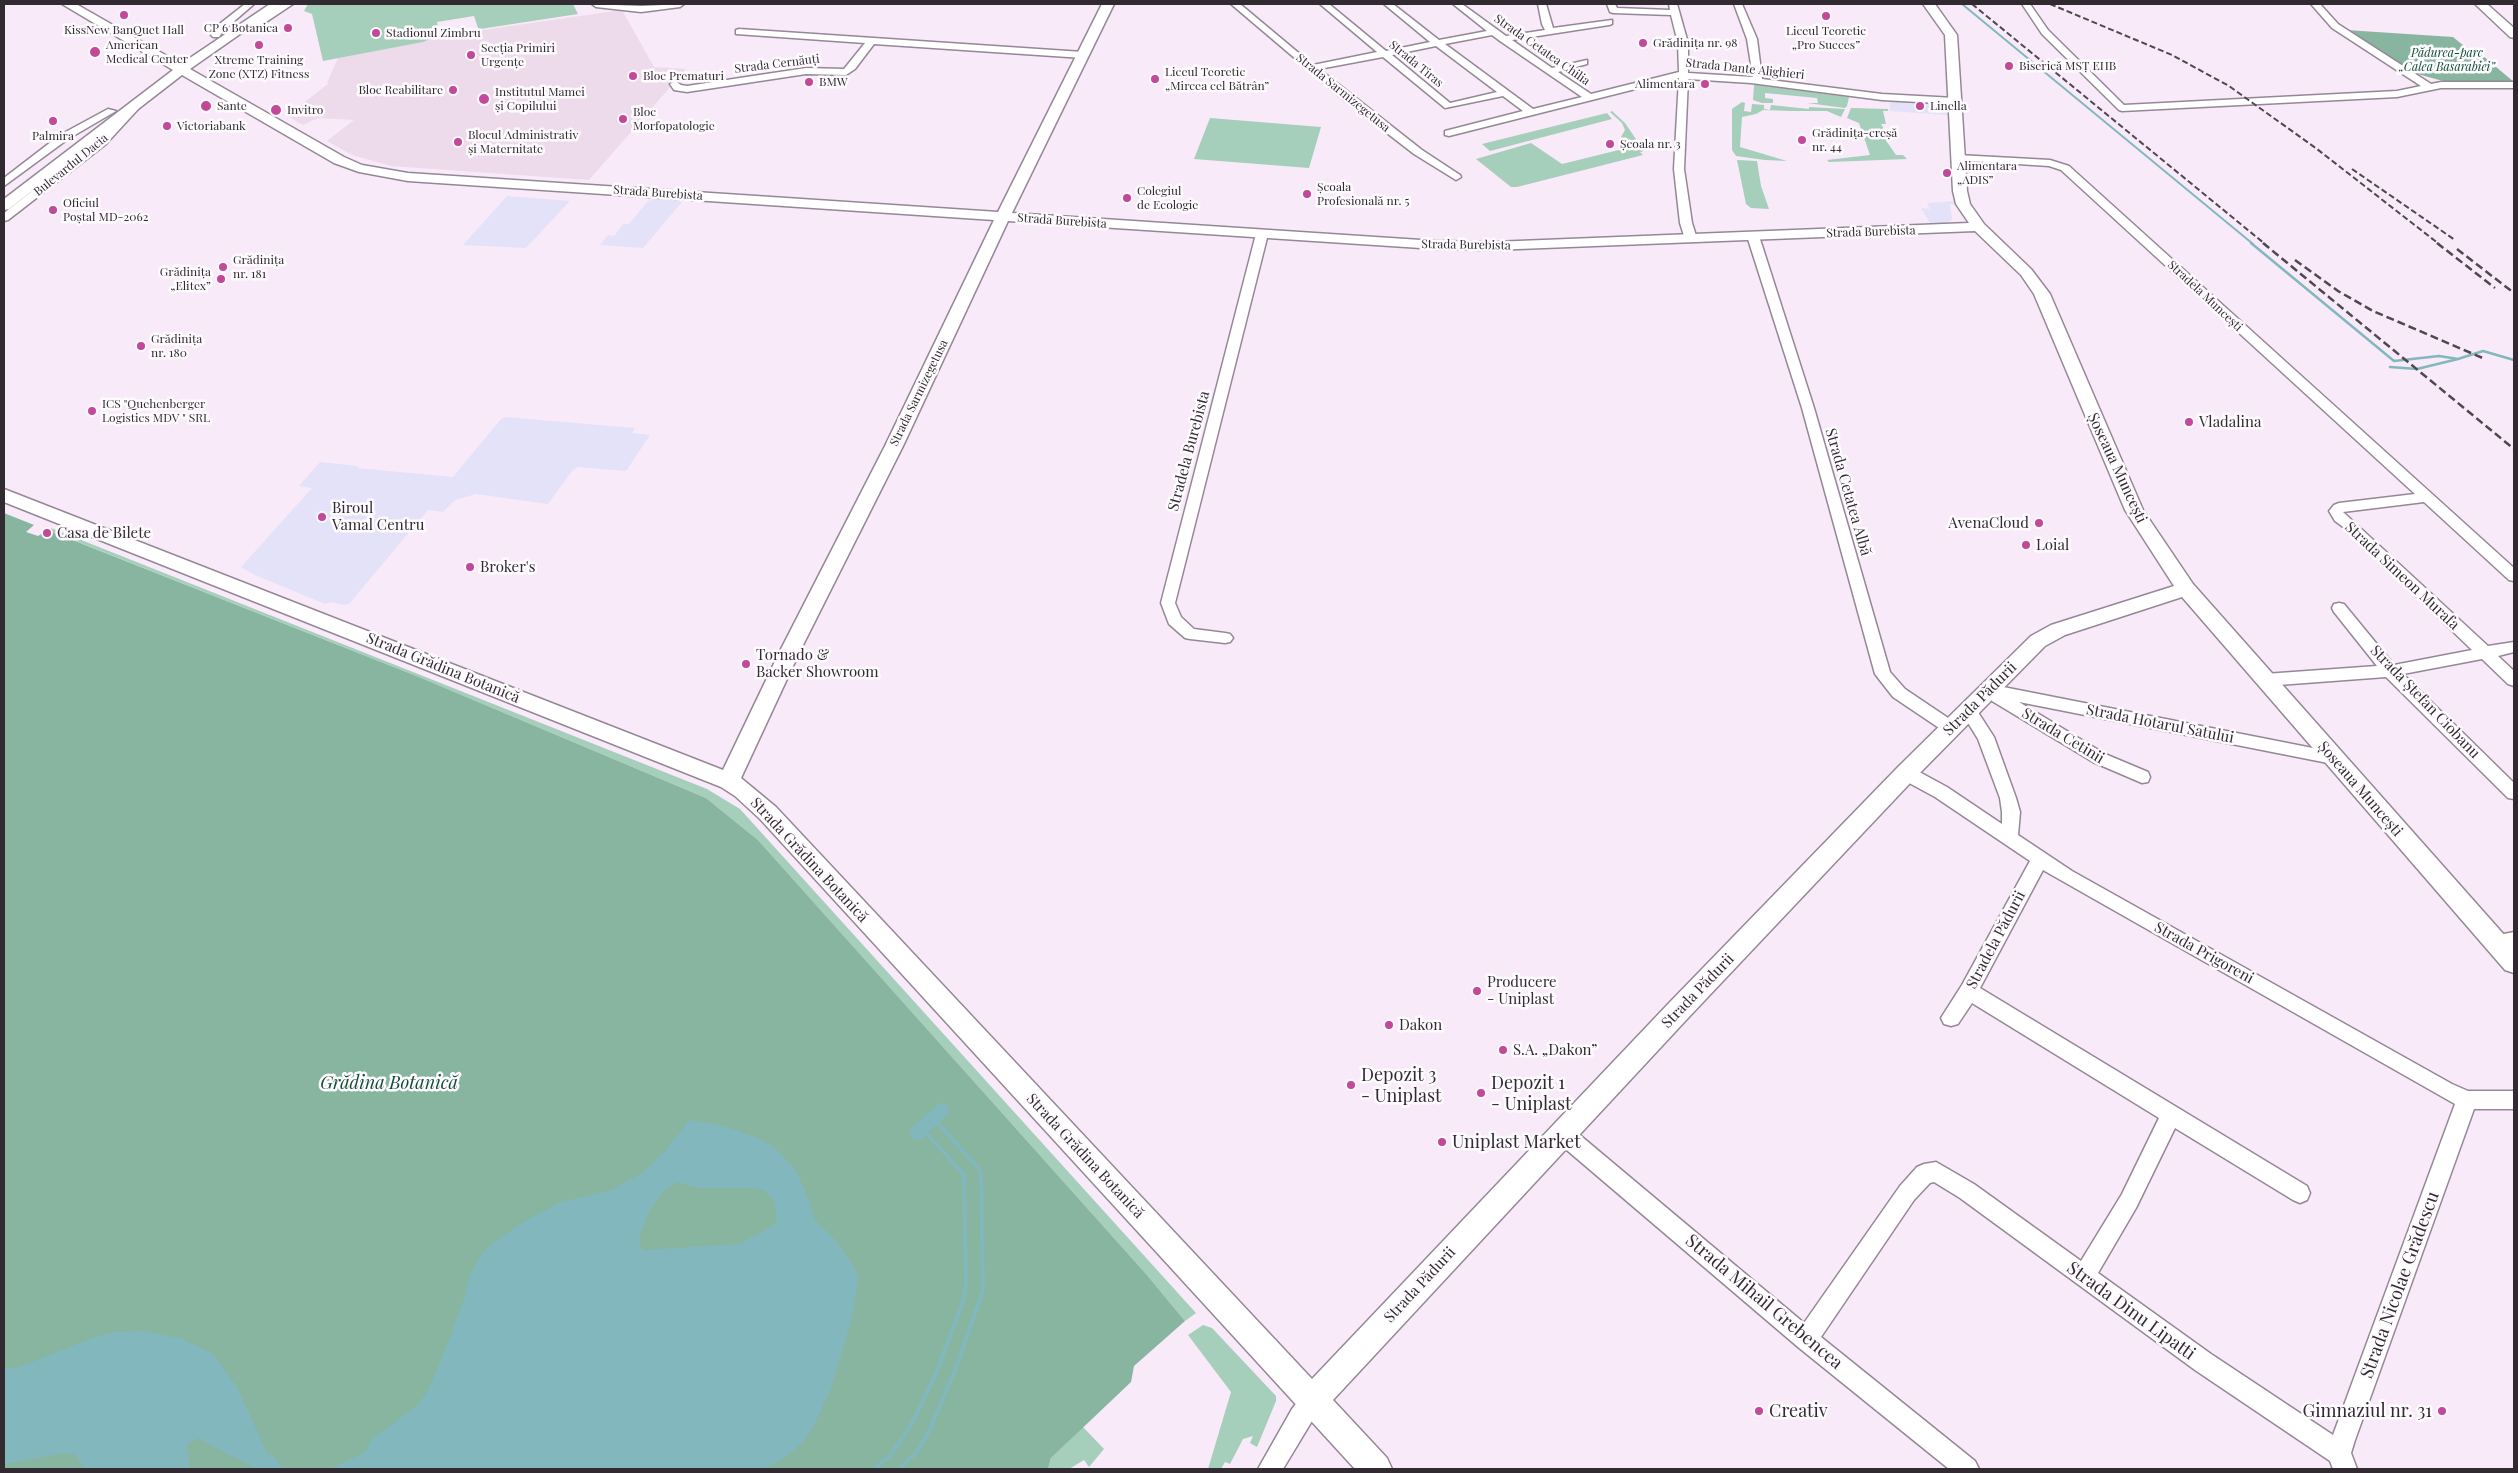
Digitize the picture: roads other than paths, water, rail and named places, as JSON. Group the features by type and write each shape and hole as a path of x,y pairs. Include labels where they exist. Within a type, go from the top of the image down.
{"main road":[{"name":"Strada Burebista","path":"68,4 339,160 359,168 408,177 1436,245 1492,246 1979,227"},
{"name":"Bulevardul Dacia","path":"4,206 135,107 216,35 264,4"},
{"name":"Bulevardul Dacia","path":"4,194 112,111 277,4"},
{"name":"Strada Sarmizegetusa","path":"729,781 790,651 916,400 1003,216 1108,4"},
{"name":"Șoseaua Muncești","path":"1928,4 1951,35 1960,191 1963,204 1979,227 2026,272 2042,294 2134,510 2186,589 2332,758 2505,941 2514,964"},
{"path":"2481,4 2514,34"},
{"name":"Strada Grădina Botanică","path":"4,495 729,781 743,790 768,813 1376,1469"},
{"name":"Strada Pădurii","path":"1312,1401 1562,1133 1906,773 2038,641 2048,635 2186,589"}],"street":[{"name":"Bulevardul Dacia","path":"216,35 220,28 250,4"},
{"name":"Bulevardul Dacia","path":"234,33 257,24 289,4"},
{"path":"596,4 641,9 680,4"},
{"name":"Strada Sarmizegetusa","path":"1235,4 1399,138 1456,177"},
{"name":"Strada Tiras","path":"1324,4 1382,54 1448,106 1505,93"},
{"name":"Strada Tiras","path":"1388,4 1437,43 1532,113"},
{"name":"Strada Cetatea Chilia","path":"1457,4 1494,32 1590,98"},
{"path":"1542,4 1546,24 1550,30"},
{"path":"1738,4 1752,39 1758,81"},
{"path":"2026,4 2045,32 2122,108 2397,94 2429,87 2514,85"},
{"path":"2315,4 2335,26 2429,87"},
{"path":"1612,7 1675,8 1683,43 1684,75 1682,135 1678,169 1686,223 1692,239"},
{"path":"1503,38 1609,22"},
{"name":"Strada Cernăuți","path":"740,32 1083,55"},
{"path":"1312,68 1494,32"},
{"name":"Strada Cernăuți","path":"675,84 677,88 687,89 806,71 846,72 852,67 871,41"},
{"path":"1550,71 1584,62"},
{"name":"Strada Dante Alighieri","path":"1448,133 1532,113 1666,77 1684,75 1758,81 1882,97 1955,101"},
{"name":"Bulevardul Dacia","path":"4,218 102,142 135,107"},
{"name":"Bulevardul Dacia","path":"4,182 64,137 112,111"},
{"name":"Stradela Muncești","path":"1958,158 2050,163 2065,168 2425,497"},
{"name":"Stradela Burebista","path":"1225,638 1190,634 1174,620 1168,603 1262,234"},
{"name":"Strada Cetatea Albă","path":"1753,236 1808,408 1883,674 1899,693 1950,728"},
{"path":"2425,497 2514,576"},
{"name":"Strada Simeon Murafa","path":"2425,497 2361,504 2339,508 2336,511 2340,518 2366,540 2514,680"},
{"name":"Strada Ștefan Ciobanu","path":"2339,608 2390,671 2514,793"},
{"path":"2265,680 2390,671 2484,652 2514,648"},
{"name":"Strada Hotarul Satului","path":"1988,690 2332,758"},
{"name":"Strada Cetinii","path":"1988,690 2099,758 2142,777"},
{"path":"1968,710 1986,736 2008,798 2011,812 2009,838"},
{"name":"Strada Prigoreni","path":"1906,773 1941,792 2039,860 2445,1090 2467,1100 2514,1100"},
{"name":"Stradela Pădurii","path":"1951,1018 1968,991 2039,860"},
{"path":"1968,991 2300,1193"},
{"name":"Strada Nicolae Grădescu","path":"2342,1461 2467,1100"},
{"path":"2084,1277 2129,1201 2171,1114"},
{"name":"Strada Mihail Grebencea","path":"1562,1133 1806,1339 1967,1469"},
{"name":"Strada Dinu Lipatti","path":"1806,1339 1908,1193 1924,1174 1936,1172 1954,1182 2342,1461"},
{"name":"Strada Pădurii","path":"1270,1469 1300,1417 1312,1401"}],"waterway":[{"path":"1962,4 2253,244"},
{"path":"2251,243 2394,361 2439,356 2458,359"},
{"path":"2458,359 2483,351 2514,360"},
{"path":"2390,367 2417,369 2458,359"},
{"path":"917,1133 942,1110"},
{"path":"899,1469 918,1451 930,1429 956,1368 983,1290 981,1171 933,1118"},
{"path":"874,1469 890,1456 914,1420 937,1371 963,1302 966,1283 964,1175 922,1128"}],"railway":[{"path":"1972,4 2265,244"},
{"path":"2050,4 2172,55 2229,86 2317,149 2439,244"},
{"path":"2352,169 2455,240"},
{"path":"2263,243 2514,449"},
{"path":"2437,243 2495,288"},
{"path":"2457,249 2514,293"},
{"path":"2295,260 2338,291 2373,311 2485,359"}],"place":[{"name":"KissNew BanQuet Hall","path":"124,15"},
{"name":"Liceul Teoretic „Pro Succes”","path":"1826,16"},
{"name":"CP 6 Botanica","path":"288,28"},
{"name":"Stadionul Zimbru","path":"376,33"},
{"name":"Grădinița nr. 98","path":"1643,43"},
{"name":"Xtreme Training Zone (XTZ) Fitness","path":"259,45"},
{"name":"American Medical Center","path":"95,52"},
{"name":"Secția Primiri Urgențe","path":"471,55"},
{"name":"Biserică MSȚ EHB","path":"2009,66"},
{"name":"Bloc Prematuri","path":"633,76"},
{"name":"Liceul Teoretic „Mircea cel Bătrân”","path":"1155,79"},
{"name":"BMW","path":"809,82"},
{"name":"Alimentara","path":"1705,84"},
{"name":"Bloc Reabilitare","path":"453,90"},
{"name":"Institutul Mamei și Copilului","path":"484,99"},
{"name":"Sante","path":"206,106"},
{"name":"Linella","path":"1920,106"},
{"name":"Invitro","path":"276,110"},
{"name":"Bloc Morfopatologie","path":"623,119"},
{"name":"Palmira","path":"53,121"},
{"name":"Victoriabank","path":"167,126"},
{"name":"Grădinița-creșă nr. 44","path":"1802,140"},
{"name":"Blocul Administrativ și Maternitate","path":"458,142"},
{"name":"Școala nr. 3","path":"1610,144"},
{"name":"Alimentara „ADIS”","path":"1947,173"},
{"name":"Școala Profesională nr. 5","path":"1307,194"},
{"name":"Colegiul de Ecologie","path":"1127,198"},
{"name":"Oficiul Poștal MD-2062","path":"53,210"},
{"name":"Grădinița nr. 181","path":"223,267"},
{"name":"Grădinița „Elitex”","path":"221,279"},
{"name":"Grădinița nr. 180","path":"141,346"},
{"name":"ICS \"Quehenberger Logistics MDV \" SRL","path":"92,411"},
{"name":"Vladalina","path":"2189,422"},
{"name":"Biroul Vamal Centru","path":"322,517"},
{"name":"AvenaCloud","path":"2039,523"},
{"name":"Casa de Bilete","path":"47,533"},
{"name":"Loial","path":"2026,545"},
{"name":"Broker's","path":"470,567"},
{"name":"Tornado & Backer Showroom","path":"746,664"},
{"name":"Producere - Uniplast","path":"1477,991"},
{"name":"Dakon","path":"1389,1025"},
{"name":"S.A. „Dakon”","path":"1503,1050"},
{"name":"Depozit 3 - Uniplast","path":"1351,1085"},
{"name":"Depozit 1 - Uniplast","path":"1481,1093"},
{"name":"Uniplast Market","path":"1442,1142"},
{"name":"Creativ","path":"1759,1411"},
{"name":"Gimnaziul nr. 31","path":"2442,1411"}],"park label":[{"name":"Pădurea-parc „Calea Basarabiei”","path":"2447,60"},
{"name":"Grădina Botanică","path":"389,1083"}]}
